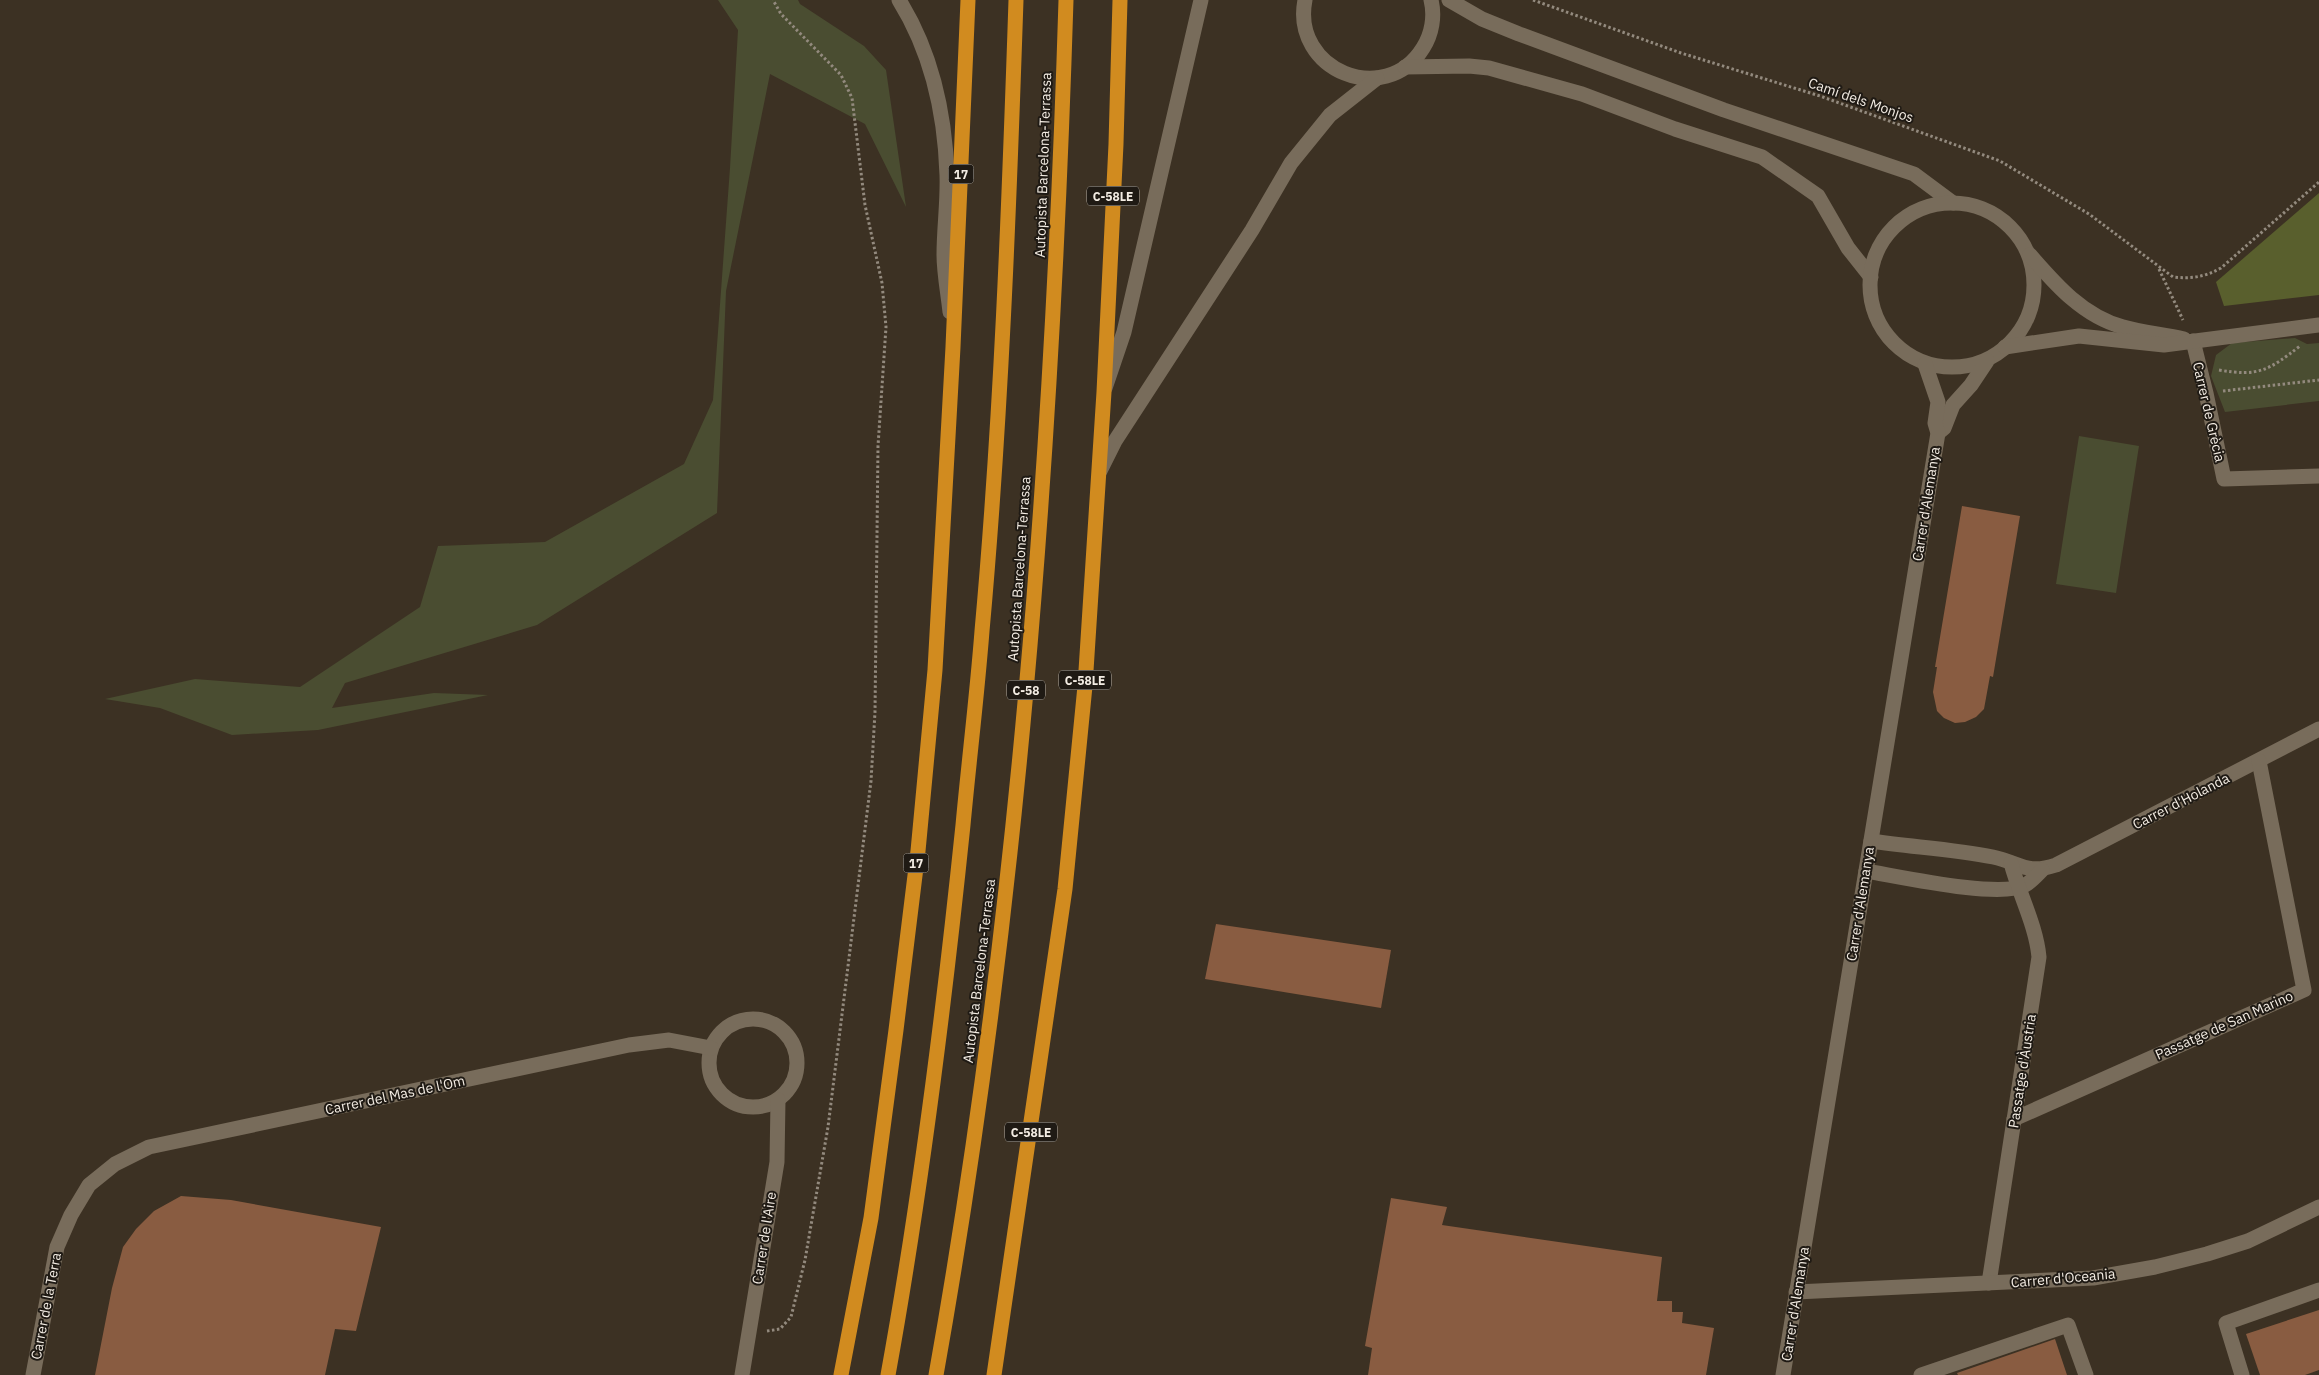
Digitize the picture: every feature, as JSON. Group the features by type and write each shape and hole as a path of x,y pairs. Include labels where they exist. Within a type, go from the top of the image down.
{"highway":[{"name":"17","path":"841,1375 871,1218 918,851 935,670 953,347 968,0"},
{"path":"888,1375 925,1145 949,959 982,630 1008,227 1016,0"},
{"name":"Autopista Barcelona-Terrassa","path":"936,1375 973,1152 997,962 1020,751 1047,418 1060,188 1066,0"},
{"name":"C-58LE","path":"994,1375 1065,890 1084,686 1100,471 1116,144 1120,0"}],"street":[{"path":"899,0 923,45 936,88 947,175 944,256 953,347"},
{"path":"1104,392 1124,332 1201,0"},
{"path":"1305,0 1305,27 1314,49 1322,59 1331,67 1353,77 1377,78"},
{"path":"1405,67 1420,53 1430,34 1433,13 1431,0"},
{"path":"1449,0 1482,19 1519,34 1724,110 1914,174 1953,203"},
{"path":"1100,471 1115,441 1252,230 1291,163 1330,115 1377,78 1405,67 1469,66 1496,70 1582,94 1675,129 1762,157 1818,196 1848,248 1870,277"},
{"path":"1953,203 1973,206 1992,214 2008,225 2019,238 2025,250 2033,272 2032,302 2021,330 2005,348 1988,361 1950,368 1925,364 1904,353 1887,337 1875,317 1870,293 1870,277 1874,258 1882,242 1892,229 1908,215 1930,206 1953,203"},
{"path":"2025,250 2066,295 2102,319 2122,327 2193,341"},
{"path":"2005,348 2079,336 2164,345 2319,326"},
{"name":"Carrer de Grècia","path":"2193,341 2224,479 2319,476"},
{"name":"Carrer d'Alemanya","path":"1938,433 1944,428 1954,405 1988,361"},
{"name":"Carrer d'Alemanya","path":"1783,1375 1938,433 1935,423 1938,402 1925,364"},
{"name":"Carrer d'Holanda","path":"1866,871 1967,887 1999,890 2024,886 2042,870 2056,865 2319,729"},
{"name":"Passatge de San Marino","path":"2014,1119 2304,990 2260,760"},
{"path":"1870,841 1993,857 2011,862 2028,870 2042,870"},
{"name":"Passatge d'Àustria","path":"1989,1283 2039,957 2037,943 2017,887 2011,862"},
{"path":"744,1019 767,1021 777,1026 792,1043 797,1064 791,1086 778,1100 764,1107 748,1108 736,1105 723,1097 713,1083 708,1068 711,1048 721,1032 730,1024 744,1019"},
{"name":"Carrer del Mas de l'Om","path":"89,1185 116,1164 149,1148 202,1135 629,1045 669,1040 711,1048"},
{"name":"Carrer de l'Aire","path":"742,1375 777,1162 778,1100"},
{"name":"Carrer de la Terra","path":"33,1375 57,1247 71,1215 89,1185"},
{"name":"Carrer d'Oceania","path":"1796,1292 2092,1278 2155,1267 2248,1241 2319,1207"},
{"path":"2242,1375 2226,1323 2319,1290"},
{"path":"1920,1375 2068,1325 2086,1375"}],"path":[{"path":"749,1332 780,1329 791,1317 805,1260 828,1126 870,781 875,712 879,423 886,334 882,283 865,205 852,98 841,75 781,14 773,0"},
{"name":"Camí dels Monjos","path":"1533,0 1681,53 1820,96 2000,161 2090,214 2159,268"},
{"path":"2159,268 2173,277 2187,278 2208,275 2221,268 2245,248 2319,182"},
{"path":"2159,268 2193,341"},
{"path":"2301,345 2272,367 2263,371 2237,373 2211,367 2206,393 2319,380"}],"green space":[{"path":"718,0 798,0 800,4 864,46 886,70 906,207 865,124 770,74 726,291 717,513 537,625 345,683 332,708 434,693 488,695 318,730 232,735 160,708 105,699 195,679 300,687 420,607 438,546 545,542 684,464 713,400 730,168 738,30"},
{"path":"2319,193 2319,295 2224,306 2216,282"},
{"path":"2295,338 2307,344 2319,343 2319,401 2225,412 2211,376 2216,355 2232,343"},
{"path":"2079,436 2139,446 2116,593 2056,584"}],"building":[{"path":"1962,506 2020,516 1993,677 1990,676 1984,709 1976,717 1965,722 1955,723 1944,718 1937,711 1933,692 1937,667 1935,667"},
{"path":"1216,924 1391,950 1381,1008 1205,979"},
{"path":"181,1196 231,1200 381,1227 356,1331 335,1329 325,1375 95,1375 112,1288 123,1247 136,1229 154,1211"},
{"path":"1391,1198 1447,1207 1442,1225 1662,1257 1657,1301 1672,1301 1672,1312 1683,1312 1682,1323 1714,1328 1706,1375 1368,1375 1372,1348 1365,1346"},
{"path":"2319,1310 2319,1370 2305,1375 2260,1375 2246,1334"},
{"path":"2055,1339 2067,1375 1958,1375 1957,1373"}]}
